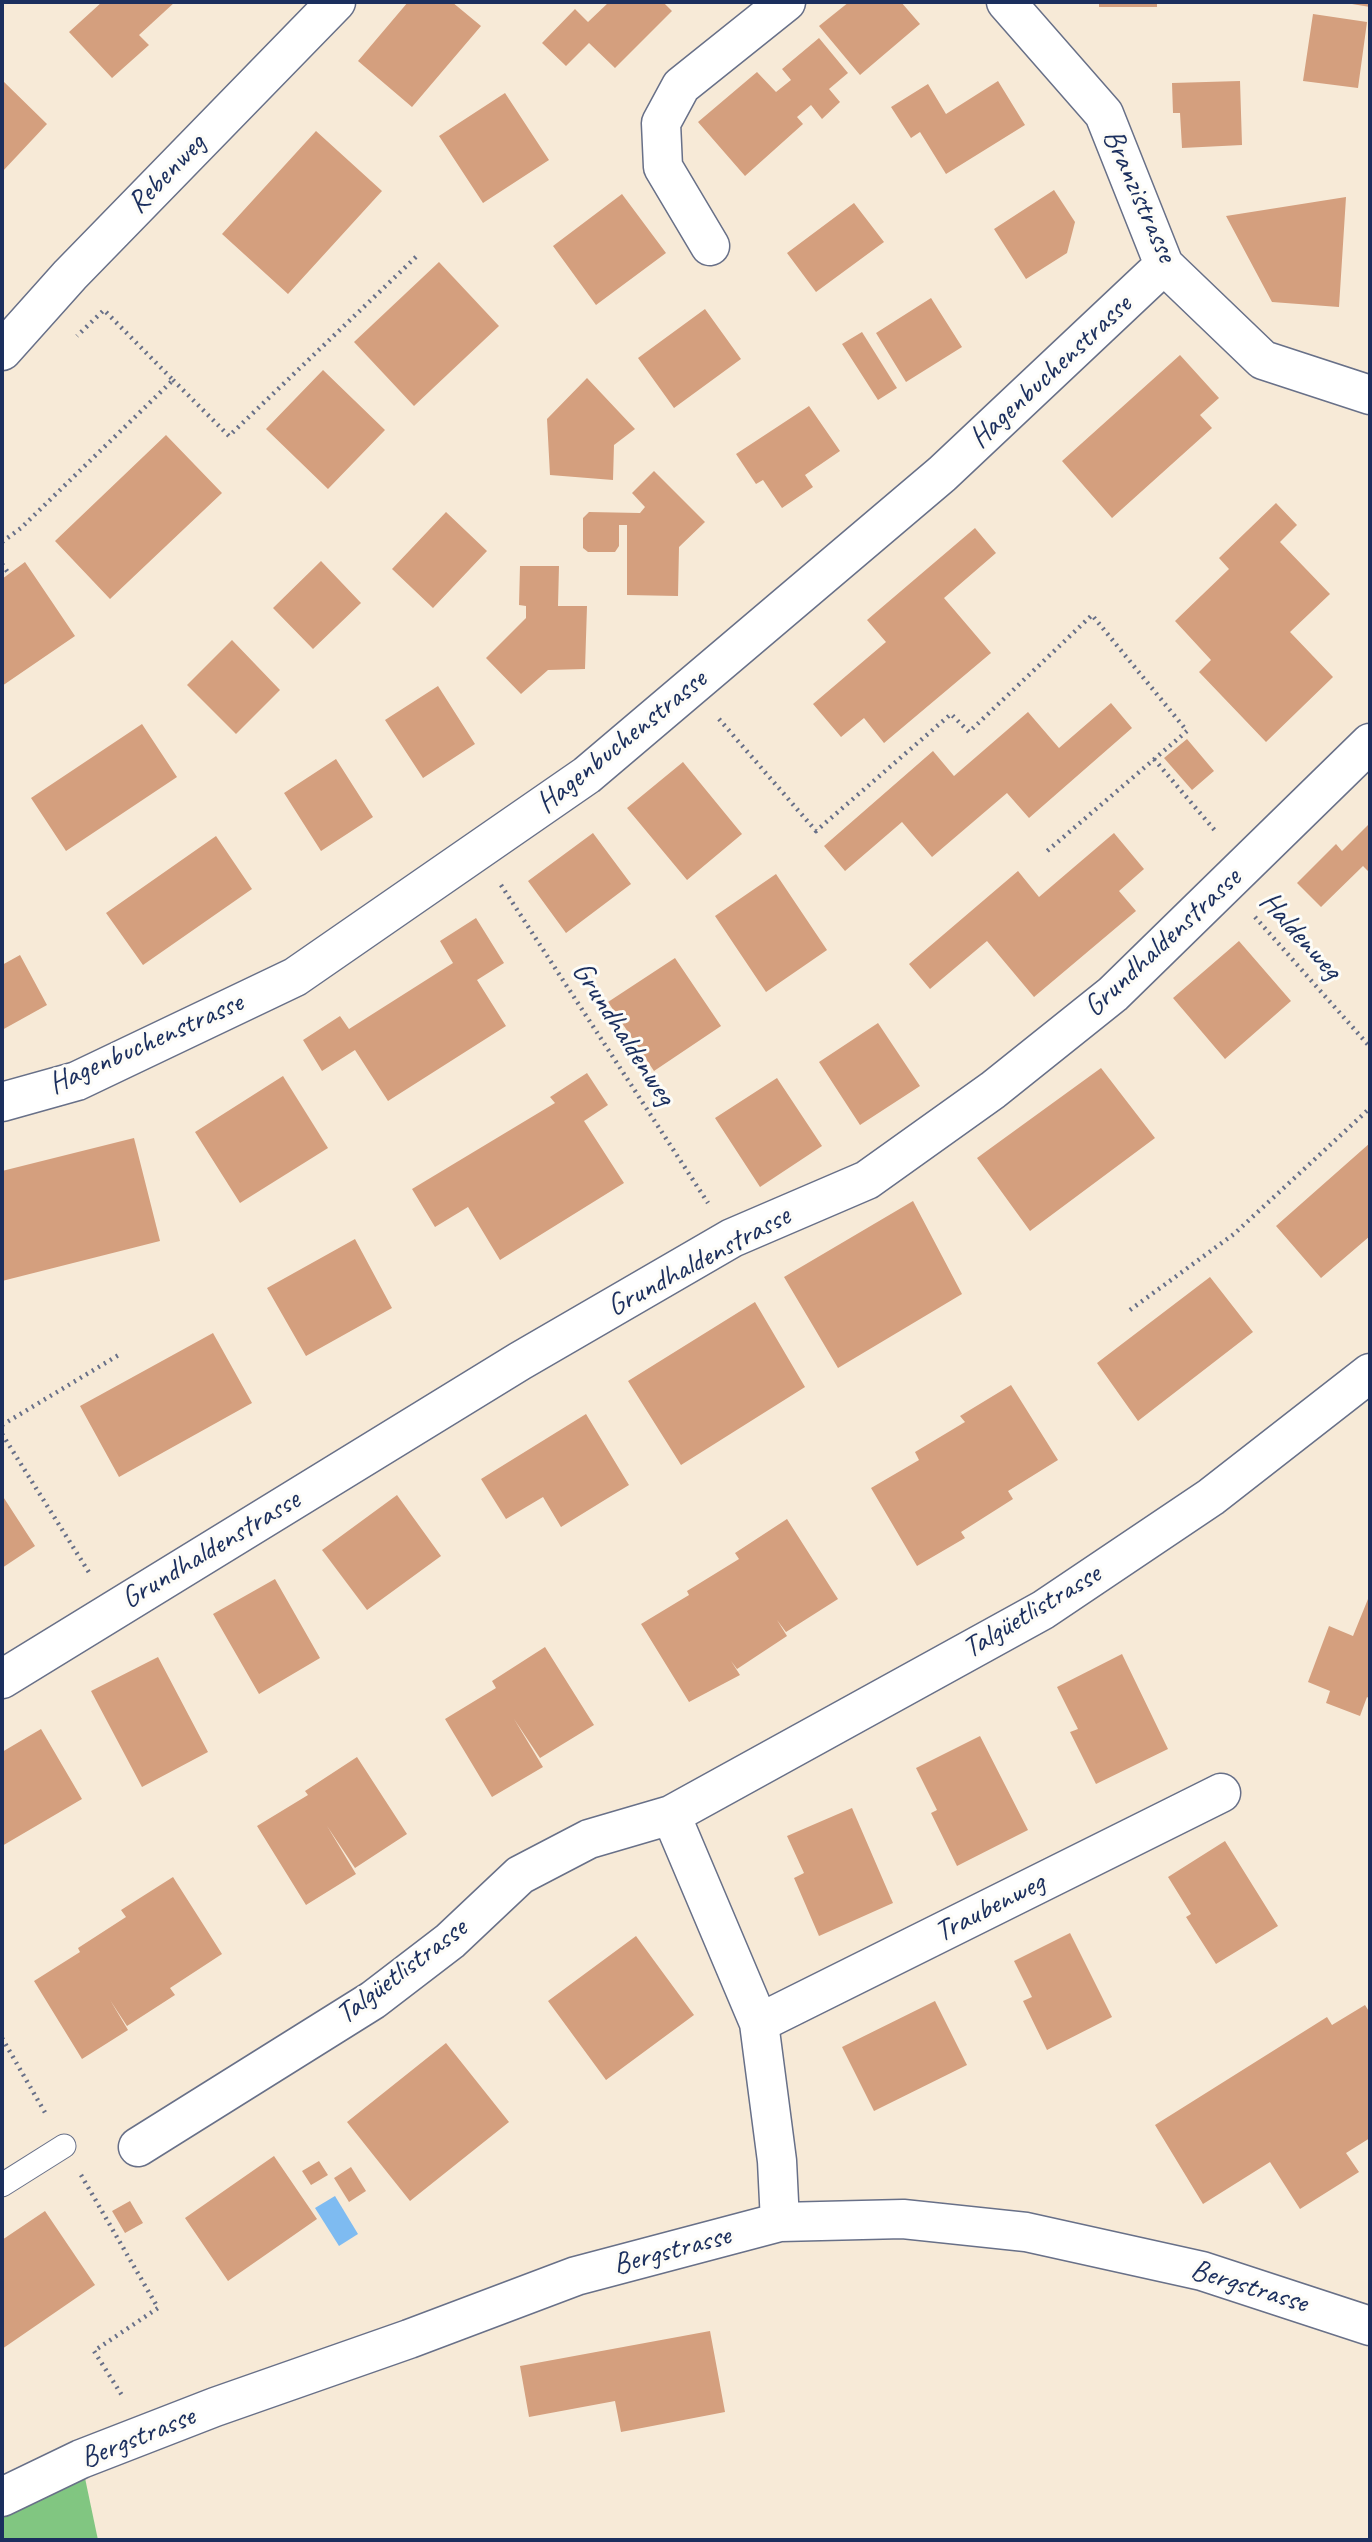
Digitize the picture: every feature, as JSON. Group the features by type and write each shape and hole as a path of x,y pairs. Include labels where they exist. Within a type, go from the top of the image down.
{"street":[{"name":"Rebenweg","path":"2,351 128,215 336,2"},
{"path":"710,246 663,167 660,123 681,86 786,2"},
{"name":"Branzistrasse","path":"1006,2 1104,114 1164,265 1263,360 1370,395"},
{"name":"Hagenbuchenstrasse","path":"2,1102 77,1082 295,977 587,775 942,474 1164,265"},
{"name":"Grundhaldenstrasse","path":"2,1679 520,1361 732,1238 867,1180 993,1090 1113,993 1370,743"},
{"name":"Talgüetlistrasse","path":"138,2147 373,2000 450,1941 520,1875 589,1839 671,1815 1043,1610 1211,1497 1370,1373"},
{"name":"Traubenweg","path":"759,2023 1221,1793"},
{"path":"671,1815 759,2023 777,2161 780,2222"},
{"name":"Bergstrasse","path":"2,2497 81,2459 215,2407 409,2339 576,2276 780,2222 903,2219 1027,2232 1202,2271 1370,2326"}],"lane":[{"path":"2,2185 64,2146"}],"path":[{"path":"72,340 104,310 229,436 418,255"},
{"path":"2,542 21,528 173,380"},
{"path":"2,564 9,574"},
{"path":"691,687 816,831 951,714 969,732 1092,615 1187,731 1046,852"},
{"path":"1154,759 1214,830"},
{"name":"Grundhaldenweg","path":"477,853 508,894 732,1238"},
{"name":"Haldenweg","path":"1225,884 1370,1047"},
{"path":"1130,1310 1234,1234 1370,1108"},
{"path":"2,1425 122,1353"},
{"path":"2,1434 113,1611"},
{"path":"126,2401 94,2351 158,2308"}],"green space":[{"path":"81,2459 98,2540 2,2540 2,2497"}],"water":[{"path":"335,2196 358,2234 339,2246 315,2208"}],"building":[{"path":"102,2 175,2 139,35 149,45 112,78 69,32"},
{"path":"408,2 452,2 481,26 412,107 358,61"},
{"path":"609,2 663,2 672,11 615,68 589,43 566,66 542,43 575,9 588,22"},
{"path":"849,2 901,2 920,24 860,75 819,26"},
{"path":"1099,2 1157,2 1157,7 1099,7"},
{"path":"1370,2 1370,7 1346,3"},
{"path":"1313,14 1367,22 1358,88 1303,81"},
{"path":"819,38 848,73 829,89 840,102 822,119 811,105 797,117 803,124 745,176 698,122 757,72 776,92 791,80 782,69"},
{"path":"2,80 47,124 2,172"},
{"path":"998,81 1025,125 946,174 920,132 911,138 891,107 928,84 946,114"},
{"path":"1240,81 1242,145 1182,148 1180,113 1173,113 1172,83"},
{"path":"505,93 549,160 483,203 439,136"},
{"path":"316,131 382,191 288,294 222,234"},
{"path":"1054,190 1075,222 1067,253 1026,279 994,229"},
{"path":"622,194 666,253 596,305 553,246"},
{"path":"1346,197 1339,307 1272,302 1226,216"},
{"path":"854,203 884,242 816,292 787,253"},
{"path":"439,262 499,326 414,406 354,342"},
{"path":"931,298 962,347 906,382 876,333"},
{"path":"705,309 741,359 674,408 638,358"},
{"path":"862,332 897,388 878,400 842,344"},
{"path":"1180,355 1219,398 1200,415 1212,428 1112,518 1062,461"},
{"path":"323,370 385,430 328,489 266,429"},
{"path":"587,378 635,429 614,445 613,480 550,475 547,419"},
{"path":"809,406 840,451 805,475 813,487 782,508 763,480 756,484 736,454"},
{"path":"166,435 222,493 110,599 55,541"},
{"path":"654,471 705,522 679,547 678,596 627,595 627,525 619,525 619,546 615,552 588,552 583,548 583,518 589,512 640,513 645,507 632,493"},
{"path":"1276,503 1297,525 1280,542 1330,594 1290,632 1333,677 1266,742 1199,672 1211,660 1175,621 1229,569 1219,558"},
{"path":"446,512 487,551 433,608 392,569"},
{"path":"975,528 996,553 944,598 991,653 884,743 864,718 841,737 813,704 886,642 867,620"},
{"path":"321,561 361,603 313,649 273,608"},
{"path":"25,562 75,636 2,686 2,579"},
{"path":"520,566 559,566 558,606 587,606 585,669 548,670 521,694 486,658 526,618 526,606 519,605"},
{"path":"232,640 280,690 236,734 187,685"},
{"path":"438,686 475,744 423,778 385,720"},
{"path":"1111,703 1132,728 1029,818 1007,793 932,857 902,822 845,871 824,846 933,751 954,776 1028,712 1059,748"},
{"path":"142,724 177,777 66,851 31,798"},
{"path":"1187,739 1214,771 1192,790 1164,758"},
{"path":"336,759 373,817 321,851 284,793"},
{"path":"683,762 742,834 687,880 627,808"},
{"path":"1370,823 1370,873 1363,866 1321,907 1297,883 1336,844 1342,851"},
{"path":"593,833 631,884 566,933 528,881"},
{"path":"1114,833 1144,869 1119,891 1136,911 1034,997 987,941 930,989 909,964 1018,871 1039,897"},
{"path":"216,836 252,889 143,965 106,913"},
{"path":"776,874 827,950 766,992 715,916"},
{"path":"476,918 504,963 477,980 506,1026 388,1101 355,1050 322,1071 303,1040 340,1016 349,1029 453,963 440,941"},
{"path":"1239,941 1291,1001 1225,1059 1173,998"},
{"path":"20,955 47,1005 2,1030 2,965"},
{"path":"675,958 721,1026 654,1071 608,1002"},
{"path":"878,1023 920,1086 860,1125 819,1062"},
{"path":"1101,1068 1155,1138 1030,1231 977,1158"},
{"path":"587,1073 608,1105 584,1121 624,1183 500,1260 468,1207 435,1227 412,1189 555,1103 550,1097"},
{"path":"283,1076 328,1148 240,1203 195,1132"},
{"path":"777,1078 822,1146 760,1187 715,1118"},
{"path":"134,1138 160,1241 2,1281 2,1171"},
{"path":"1370,1143 1370,1236 1321,1278 1276,1226"},
{"path":"913,1201 962,1294 838,1368 784,1277"},
{"path":"355,1239 392,1308 306,1356 267,1288"},
{"path":"1210,1277 1253,1332 1138,1421 1097,1363"},
{"path":"755,1302 805,1387 681,1465 628,1381"},
{"path":"213,1333 252,1403 119,1477 80,1406"},
{"path":"1011,1385 1058,1460 1008,1491 1013,1499 961,1532 965,1538 917,1566 871,1488 919,1460 915,1452 965,1422 960,1416"},
{"path":"586,1414 629,1485 561,1527 543,1497 506,1519 481,1479"},
{"path":"2,1495 35,1546 2,1568"},
{"path":"397,1495 441,1556 367,1610 322,1550"},
{"path":"787,1519 838,1599 786,1632 777,1620 787,1636 737,1669 731,1661 740,1675 689,1702 641,1624 689,1595 687,1591 739,1559 735,1553"},
{"path":"275,1579 320,1658 259,1694 213,1614"},
{"path":"1368,1599 1370,1699 1367,1697 1360,1716 1326,1703 1330,1691 1308,1682 1329,1626 1353,1636"},
{"path":"545,1647 594,1725 540,1758 514,1719 543,1767 492,1797 445,1719 496,1688 492,1681"},
{"path":"1122,1654 1168,1749 1096,1784 1070,1732 1078,1729 1057,1687"},
{"path":"158,1657 208,1752 142,1787 91,1691"},
{"path":"41,1729 82,1799 2,1846 2,1752"},
{"path":"980,1736 1028,1830 957,1866 931,1813 937,1810 916,1768"},
{"path":"357,1757 407,1834 355,1868 327,1826 356,1874 306,1905 257,1826 308,1795 305,1791"},
{"path":"852,1808 893,1903 819,1936 794,1878 804,1873 787,1836"},
{"path":"1225,1841 1278,1926 1216,1964 1186,1917 1191,1914 1168,1877"},
{"path":"173,1877 222,1954 170,1988 175,1995 127,2026 110,2000 128,2030 82,2059 34,1981 80,1952 78,1948 126,1917 121,1910"},
{"path":"1070,1933 1112,2017 1047,2050 1023,2001 1032,1997 1014,1961"},
{"path":"636,1936 694,2015 606,2080 548,2001"},
{"path":"935,2001 967,2065 874,2111 842,2047"},
{"path":"1365,2005 1370,2013 1370,2138 1346,2153 1359,2172 1300,2209 1270,2162 1203,2204 1155,2125 1327,2017 1332,2025"},
{"path":"446,2043 509,2122 410,2201 347,2122"},
{"path":"274,2156 317,2219 228,2281 185,2218"},
{"path":"319,2161 328,2175 311,2185 302,2171"},
{"path":"351,2167 366,2191 349,2202 334,2178"},
{"path":"130,2201 143,2223 125,2233 112,2211"},
{"path":"45,2211 95,2285 2,2349 2,2240"},
{"path":"710,2331 725,2412 621,2432 615,2401 529,2417 520,2366"}]}
